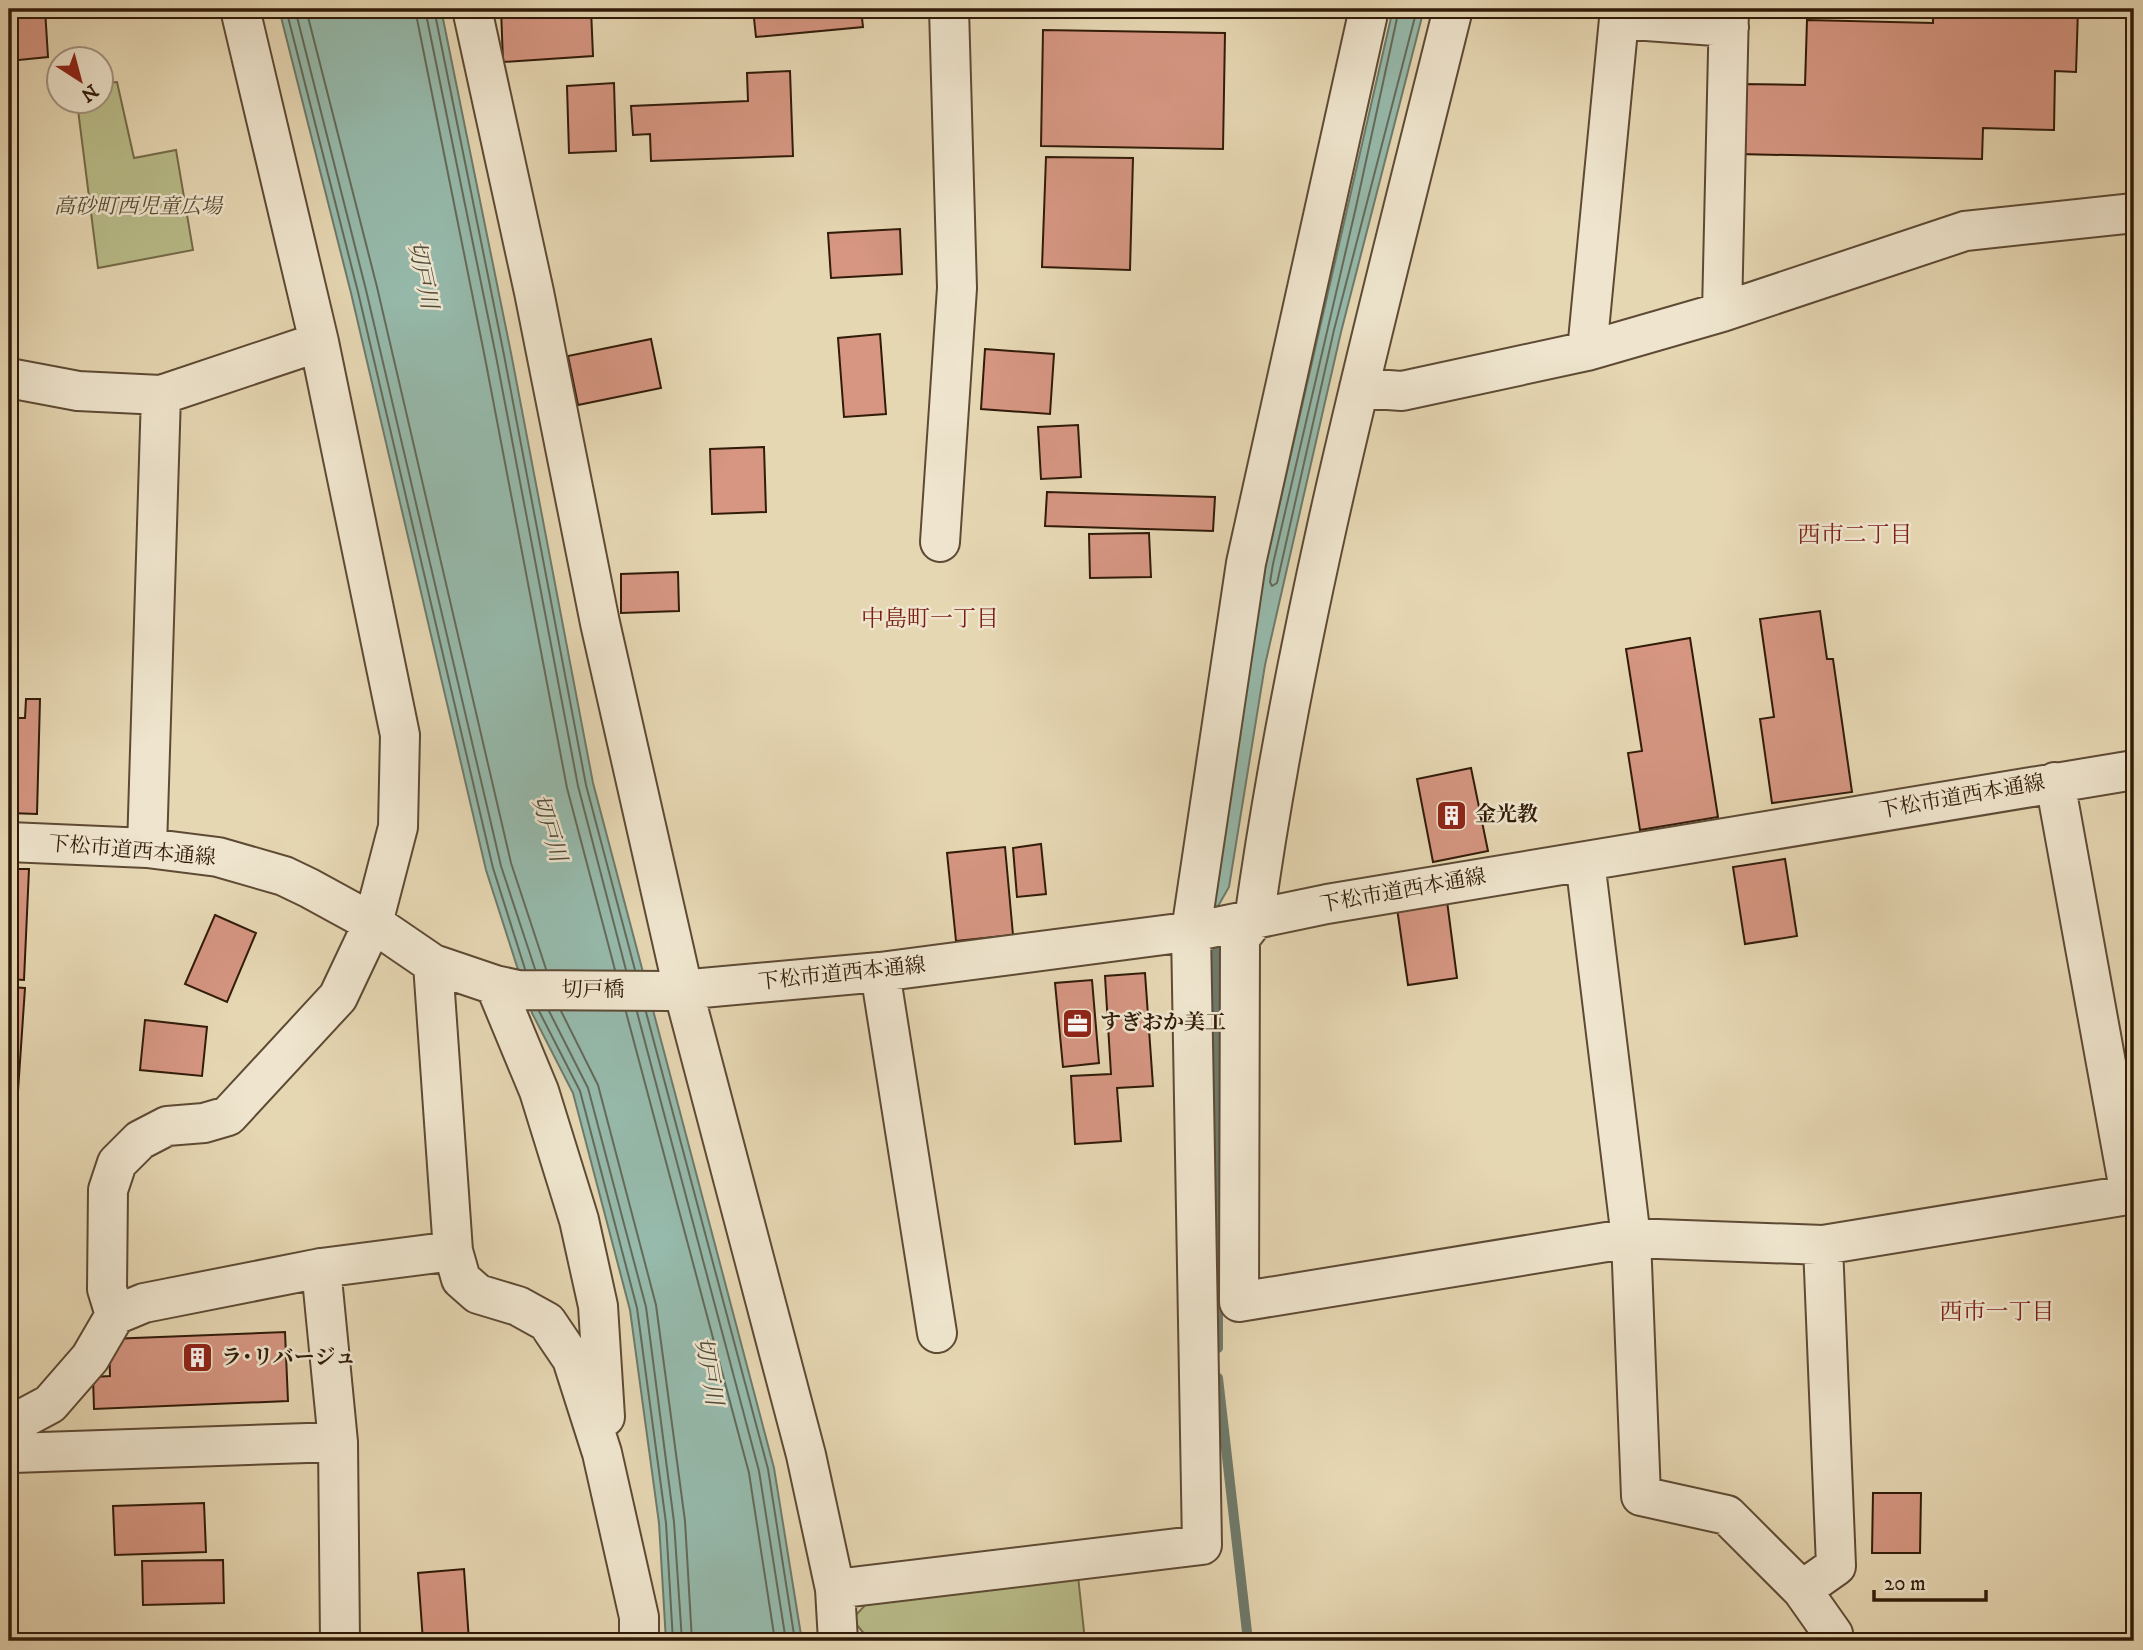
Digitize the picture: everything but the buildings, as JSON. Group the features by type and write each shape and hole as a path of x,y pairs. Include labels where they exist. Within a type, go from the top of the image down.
{"street":[{"path":"115,1315 107,1289 108,1190 117,1163 140,1140 167,1126 204,1124 228,1116 338,997 373,923 398,827 400,735 319,342 240,9"},
{"path":"472,9 534,292 676,990 806,1455 835,1589 838,1641"},
{"path":"940,541 957,288 949,9"},
{"path":"835,1589 1202,1545 1220,927 1246,563 1369,9"},
{"path":"1220,927 1298,656 1359,388 1453,9"},
{"path":"1587,351 1619,19 1729,18 1722,312"},
{"path":"1359,388 1402,390 1587,351 1722,312 1965,231 2134,213"},
{"path":"9,378 78,391 161,395 319,342"},
{"path":"147,848 161,395"},
{"name":"下松市道西本通線","path":"676,990 880,972 1220,927 1327,904 2134,770"},
{"path":"1220,927 1240,938 1239,1302 1631,1238 1823,1245 2132,1194 2055,782"},
{"name":"下松市道西本通線","path":"9,842 147,848 218,857 284,876 373,923 433,964 506,987"},
{"path":"1585,861 1631,1238 1641,1496 1727,1515 1802,1590 1833,1633 1832,1641"},
{"path":"433,964 453,1251 461,1279 478,1294 518,1306 547,1322 572,1359 602,1453 639,1617 639,1641"},
{"path":"880,972 937,1334"},
{"path":"506,987 579,1220 598,1306 607,1434 602,1453"},
{"name":"切戸橋","path":"506,987 676,990"},
{"path":"1802,1590 1836,1566 1823,1245"},
{"path":"9,1426 50,1404 90,1358 115,1315 144,1303 321,1268 453,1251"},
{"path":"321,1268 338,1442 340,1641"},
{"path":"9,1451 13,1453 338,1442"}],"green space":[{"name":"高砂町西児童広場","path":"116,82 134,158 176,150 193,250 98,268 79,116 116,116"},
{"path":"1078,1576 1085,1641 870,1641 852,1619 871,1599"}],"water":[{"name":"切戸川","path":"279,9 441,9 511,353 593,783 774,1468 802,1641 666,1641 659,1523 630,1310 573,1093 532,1013 486,870 351,293"},
{"path":"1393,9 1424,9 1341,332 1265,665 1229,887 1217,908 1208,892 1266,563"}],"waterway":[{"path":"1217,933 1218,1348"},
{"path":"1218,1378 1248,1641"}],"place":[{"name":"金光教","path":"1452,815"},
{"name":"すぎおか美工","path":"1077,1023"},
{"name":"ラ･リバージュ","path":"198,1358"}],"district":[{"name":"西市二丁目","path":"1855,535"},
{"name":"中島町一丁目","path":"930,619"},
{"name":"西市一丁目","path":"1997,1312"}]}
